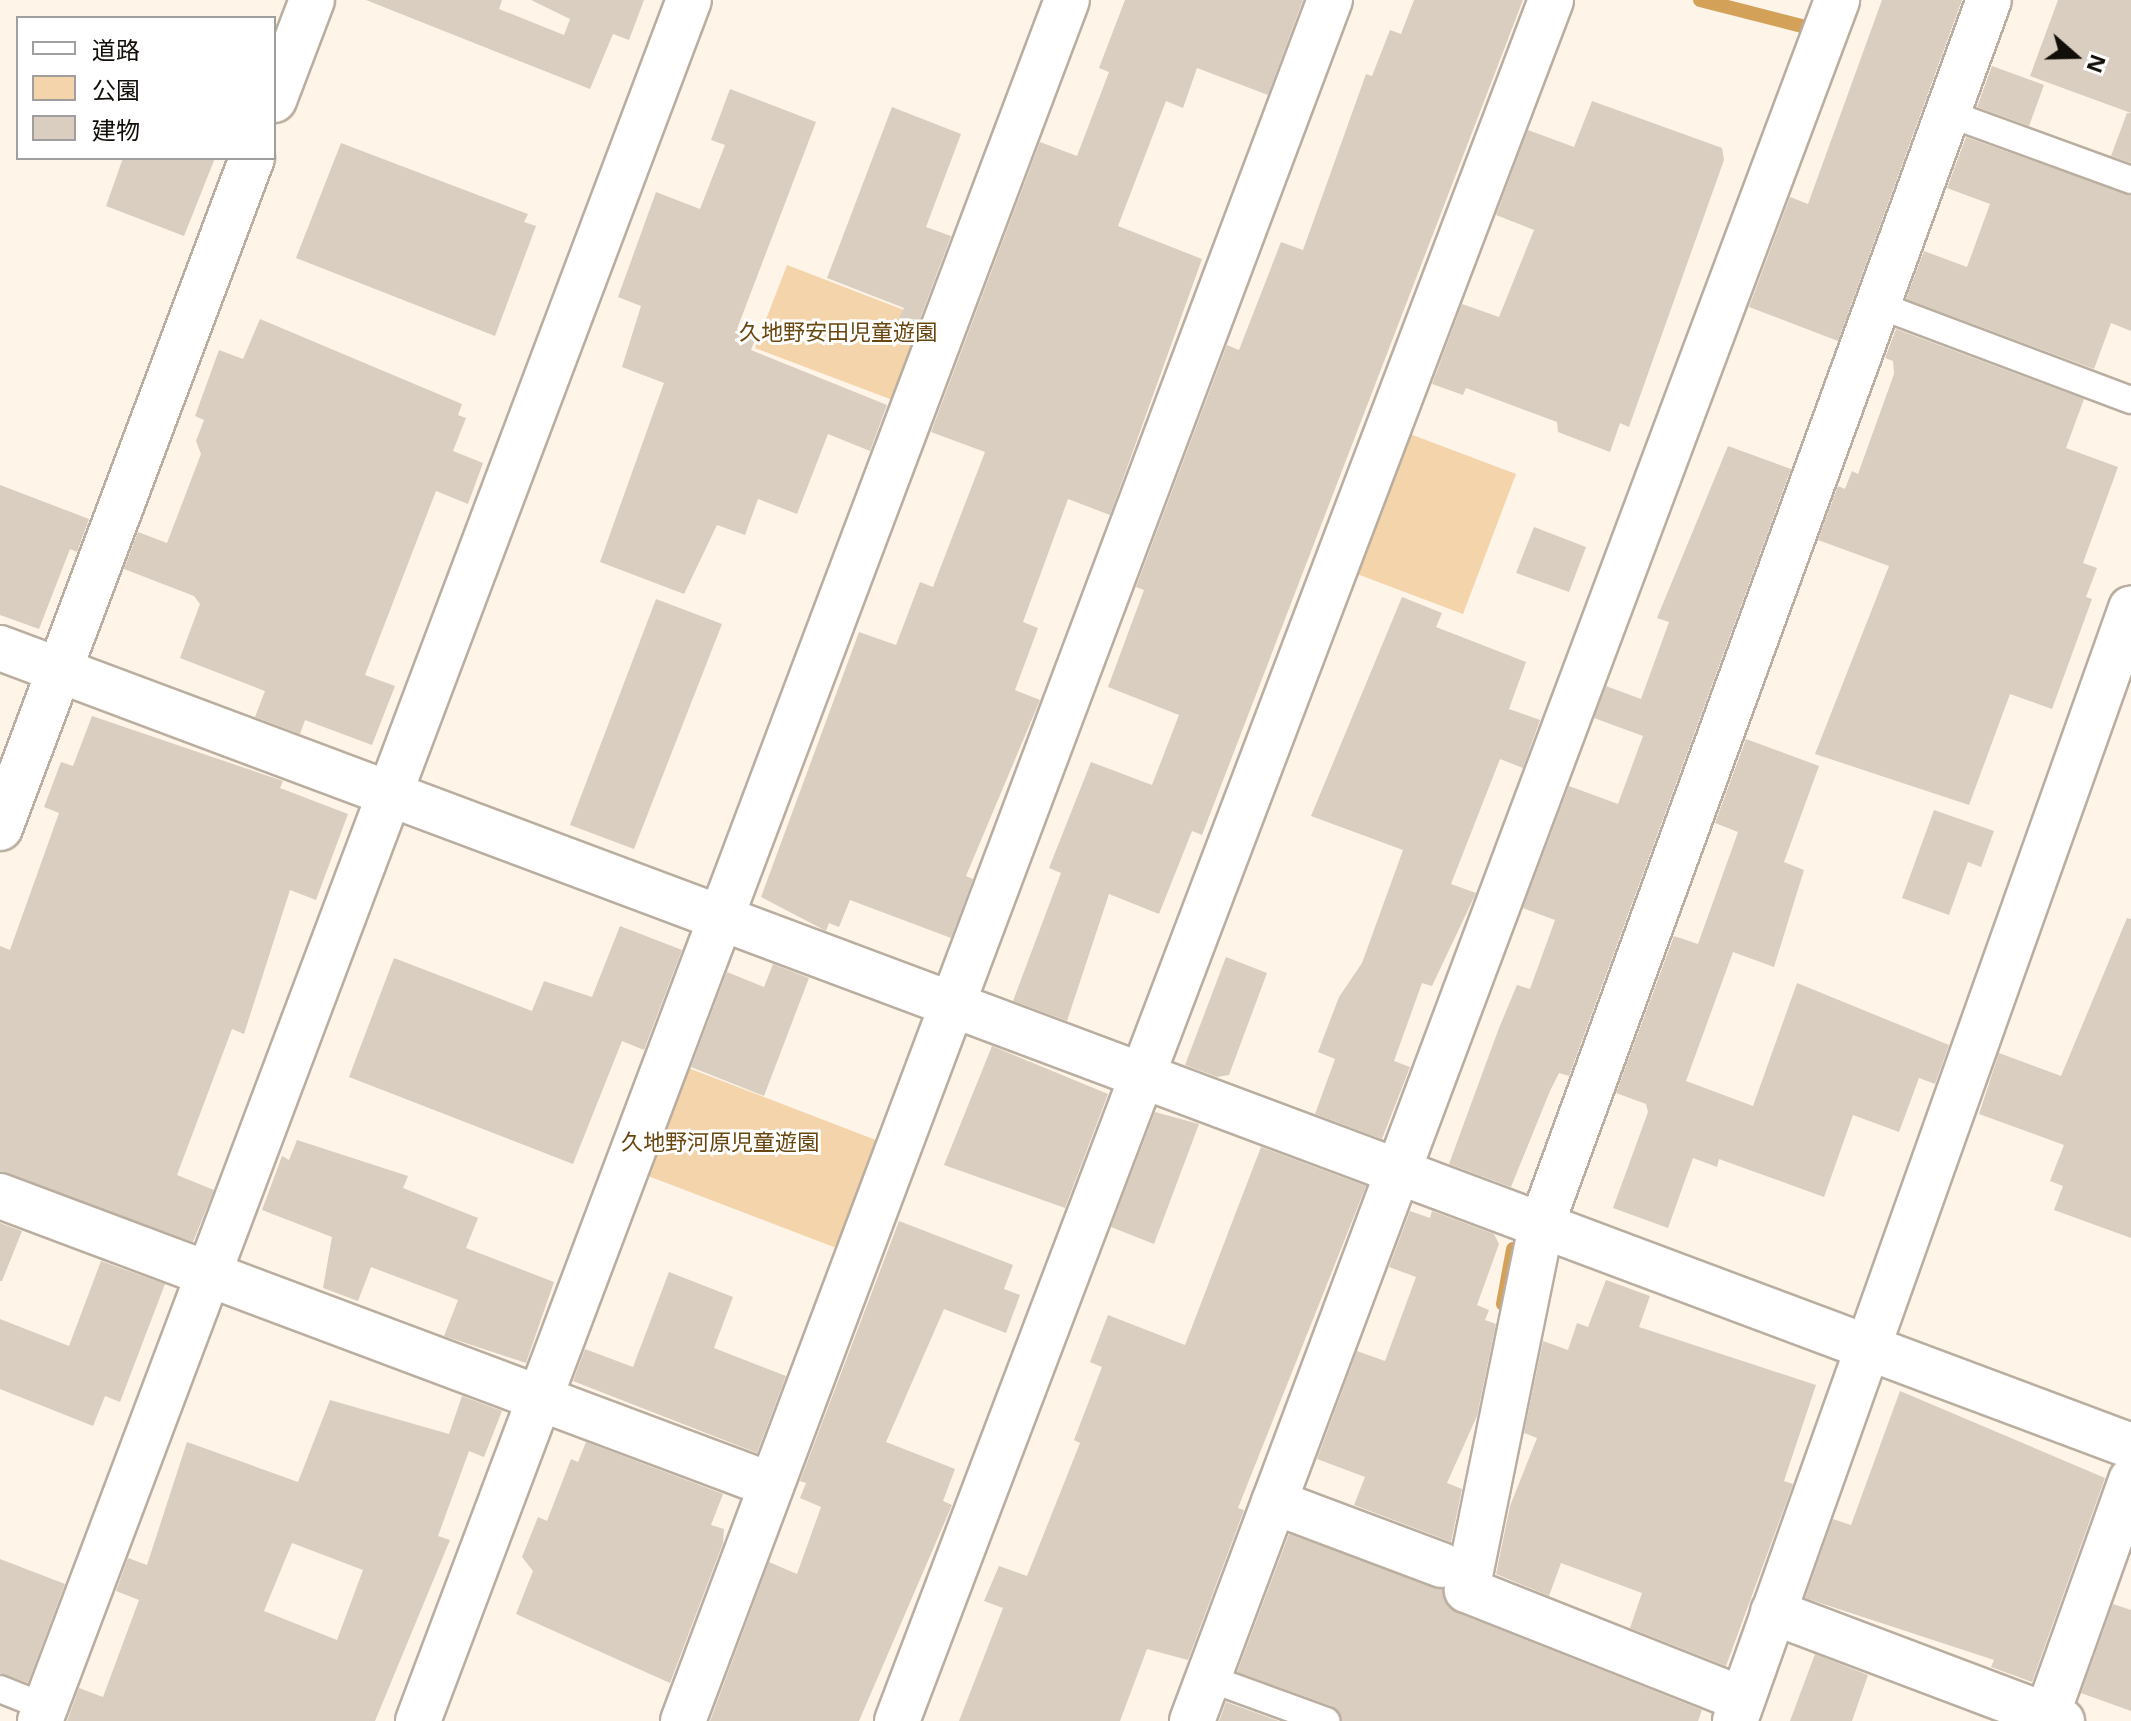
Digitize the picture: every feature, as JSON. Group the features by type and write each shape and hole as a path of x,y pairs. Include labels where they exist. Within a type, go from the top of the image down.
{"street":[{"path":"276,95 312,0"},
{"path":"42,1714 387,793 689,0"},
{"path":"418,1721 1067,0"},
{"path":"683,1721 954,1007 1330,0"},
{"path":"897,1721 1551,0"},
{"path":"1192,1721 1837,0"},
{"path":"1989,0 1541,1226 1467,1590 1738,1710 2131,608"},
{"path":"0,828 251,160"},
{"path":"0,648 2131,1446"},
{"path":"0,1196 771,1485"},
{"path":"1773,1612 1977,1706 2054,1718 2131,1480"},
{"path":"1274,1502 1442,1565"}],"lane":[{"path":"1947,113 2131,180"},
{"path":"1878,305 2131,400"},
{"path":"1208,1678 1326,1721"},
{"path":"0,1689 42,1714"}],"green space":[{"name":"久地野安田児童遊園","path":"787,265 930,320 898,402 755,348"},
{"path":"1410,434 1516,474 1463,614 1357,574"},
{"name":"久地野河原児童遊園","path":"683,1066 881,1142 839,1249 643,1174"}],"building":[{"path":"366,0 502,0 499,9 564,35 570,19 531,0 644,0 629,40 613,34 590,89"},
{"path":"1125,0 1303,0 1268,95 1197,68 1183,108 1166,101 1118,226 1202,259 1110,515 1068,499 1023,622 1038,628 1015,690 1040,700 966,876 973,879 951,938 850,900 839,927 829,923 826,931 761,897 859,632 896,645 920,582 933,587 985,452 931,432 1040,142 1077,156 1109,72 1099,68"},
{"path":"1414,0 1523,0 1202,835 1192,831 1159,914 1109,894 1067,1021 1013,1001 1061,873 1049,868 1091,762 1152,785 1179,715 1108,687 1144,590 1136,587 1227,345 1239,350 1281,242 1303,250 1366,74 1372,76 1390,30 1401,34"},
{"path":"1882,0 1962,0 1838,341 1749,307 1790,197 1808,204"},
{"path":"2058,0 2131,0 2131,113 2030,76"},
{"path":"1992,66 2044,85 2029,126 1977,107"},
{"path":"730,89 816,122 737,329 756,337 751,350 887,405 870,451 828,434 797,514 758,499 745,535 717,525 684,594 600,562 664,383 622,367 641,306 618,297 656,192 700,209 725,145 711,140"},
{"path":"1592,101 1722,148 1724,160 1629,427 1620,423 1610,452 1558,432 1557,422 1466,388 1463,395 1432,384 1462,304 1499,317 1534,230 1496,215 1528,130 1574,147"},
{"path":"892,107 961,134 926,227 951,236 917,327 898,320 904,308 827,278"},
{"path":"2127,113 2131,113 2131,163 2111,156"},
{"path":"1966,137 2131,196 2131,331 2111,323 2094,369 1906,299 1924,251 1967,267 1990,204 1947,188"},
{"path":"341,143 528,214 524,222 536,226 495,336 296,258"},
{"path":"122,160 214,160 184,236 106,206"},
{"path":"260,319 462,404 458,415 466,418 453,451 483,463 468,504 436,491 365,675 395,686 372,745 305,720 300,734 255,717 265,691 180,658 200,604 194,596 124,569 138,532 167,543 201,454 196,441 204,420 195,416 219,350 243,359"},
{"path":"1896,329 2084,399 2066,448 2118,467 2083,563 2097,568 2086,597 2092,599 2052,709 2010,694 1969,805 1815,754 1889,566 1818,540 1838,486 1845,489 1852,471 1858,474 1894,374 1893,361 1885,358"},
{"path":"1728,446 1791,469 1569,1076 1559,1073 1511,1187 1449,1164 1517,985 1530,989 1555,920 1523,908 1569,786 1618,804 1643,736 1594,718 1606,686 1641,699 1669,622 1657,618"},
{"path":"0,485 89,519 77,552 70,549 39,629 0,615"},
{"path":"1534,527 1586,547 1569,592 1516,573"},
{"path":"1402,597 1442,613 1436,627 1526,662 1509,709 1540,720 1523,768 1500,759 1451,884 1476,893 1432,986 1422,983 1394,1061 1410,1067 1382,1139 1315,1114 1335,1059 1318,1052 1339,997 1362,963 1403,850 1311,816"},
{"path":"656,599 722,624 634,849 570,825"},
{"path":"92,716 283,781 280,788 348,814 316,900 290,890 244,1034 232,1029 177,1175 214,1190 193,1242 0,1172 0,946 10,950 59,813 44,807 61,762 73,766"},
{"path":"1746,739 1819,766 1784,862 1804,870 1774,967 1733,952 1686,1081 1753,1106 1797,983 1949,1045 1935,1084 1919,1078 1899,1132 1853,1115 1824,1197 1719,1159 1717,1167 1693,1158 1668,1228 1613,1208 1648,1112 1646,1104 1616,1093 1674,936 1698,944 1738,832 1715,823"},
{"path":"1934,810 1994,831 1981,867 1968,862 1949,915 1902,898"},
{"path":"2127,918 2131,919 2131,1238 2054,1210 2063,1186 2050,1181 2064,1145 1979,1114 1999,1053 2061,1076"},
{"path":"620,926 682,950 644,1050 622,1041 573,1164 349,1077 394,958 532,1011 544,981 592,997"},
{"path":"1226,957 1267,973 1229,1075 1217,1077 1185,1065"},
{"path":"773,964 809,978 764,1096 691,1067 727,972 764,987"},
{"path":"992,1046 1108,1094 1065,1208 944,1165"},
{"path":"1155,1112 1199,1124 1154,1244 1111,1227"},
{"path":"297,1140 408,1176 403,1188 478,1218 466,1248 554,1282 526,1363 444,1336 458,1300 371,1267 358,1301 323,1288 332,1237 262,1210 282,1156 289,1160"},
{"path":"1261,1147 1366,1186 1238,1508 1244,1510 1188,1660 1147,1649 1120,1721 959,1721 1003,1608 984,1601 999,1566 1027,1576 1080,1443 1074,1440 1102,1367 1090,1362 1108,1315 1185,1345"},
{"path":"1410,1211 1430,1218 1432,1211 1494,1234 1499,1244 1477,1305 1489,1310 1485,1320 1496,1324 1477,1416 1447,1483 1462,1489 1451,1542 1354,1505 1365,1477 1317,1459 1357,1351 1385,1361 1416,1277 1389,1267"},
{"path":"899,1221 1013,1265 1004,1289 1020,1295 1006,1333 944,1309 886,1442 955,1469 943,1501 952,1505 859,1721 710,1721 769,1562 797,1574 821,1507 800,1498 806,1483 800,1481"},
{"path":"0,1223 22,1231 2,1281 0,1281"},
{"path":"101,1261 165,1284 120,1402 105,1396 93,1426 0,1389 0,1319 69,1346"},
{"path":"669,1272 733,1297 714,1348 786,1376 757,1453 573,1381 585,1349 633,1367"},
{"path":"1606,1280 1650,1296 1639,1327 1816,1385 1784,1481 1793,1484 1726,1666 1630,1628 1642,1593 1561,1563 1549,1596 1496,1574 1510,1506 1537,1438 1524,1433 1543,1341 1568,1350 1577,1323 1588,1327"},
{"path":"1900,1391 2105,1478 2032,1682 1991,1667 1994,1660 1805,1598 1833,1519 1851,1525"},
{"path":"462,1396 502,1411 484,1457 469,1451 438,1536 450,1540 375,1721 67,1721 79,1688 103,1697 139,1600 116,1591 128,1558 147,1565 187,1442 298,1482 330,1400 449,1434","holes":["292,1543 363,1570 337,1640 264,1611"]},
{"path":"586,1442 723,1494 711,1525 724,1529 723,1543 670,1683 516,1614 533,1571 522,1557 538,1517 547,1521 571,1459 578,1462"},
{"path":"1289,1534 1443,1589 1458,1613 1702,1710 1698,1721 1342,1721 1331,1706 1237,1672"},
{"path":"0,1559 65,1584 28,1683 0,1673"},
{"path":"2113,1604 2131,1610 2131,1711 2081,1693"},
{"path":"1815,1654 1868,1675 1852,1721 1790,1721"},
{"path":"1226,1702 1279,1721 1219,1721"}],"waterway":[{"path":"1700,0 1806,27"},
{"path":"1503,1304 1513,1249"}]}
